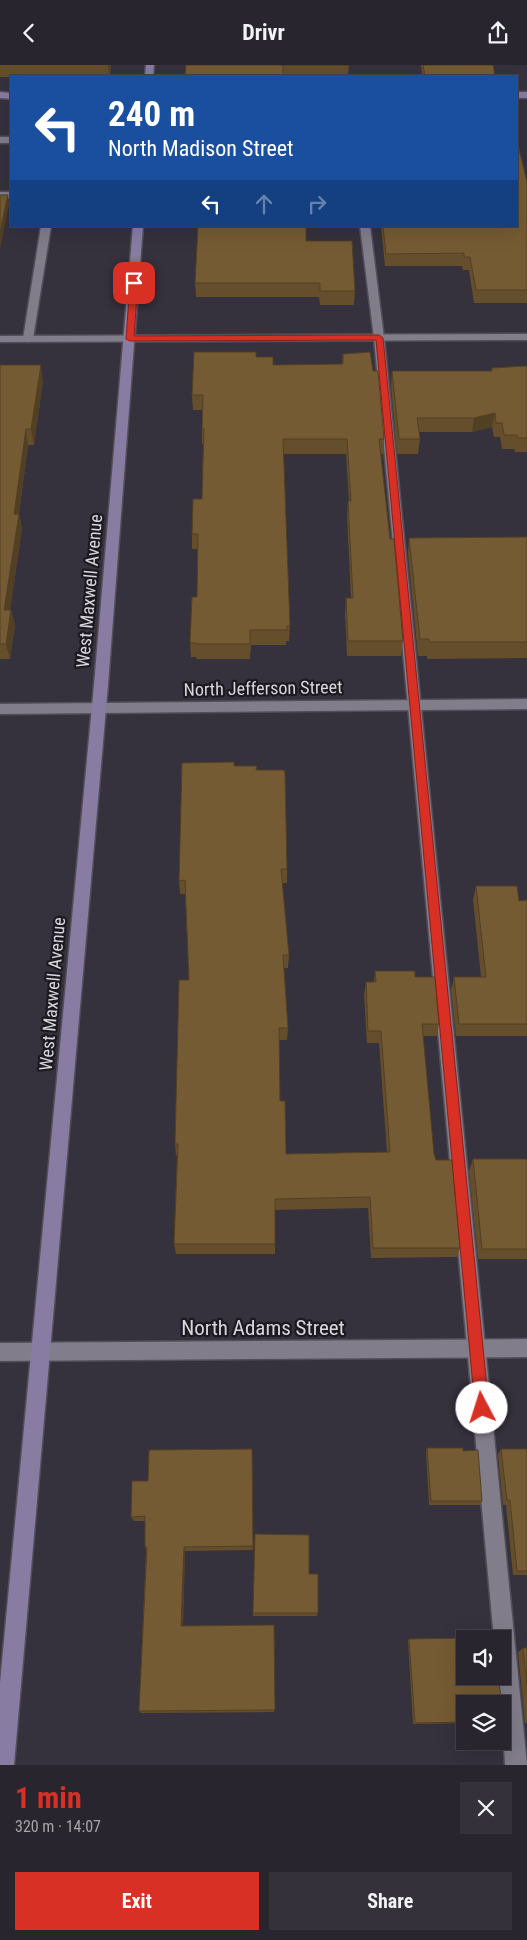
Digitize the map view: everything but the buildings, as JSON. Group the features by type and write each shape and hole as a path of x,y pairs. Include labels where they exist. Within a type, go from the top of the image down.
{"street":[{"path":"28,339 46,227"},
{"name":"West Maxwell Avenue","path":"3,1765 98,709 138,227"},
{"path":"365,227 379,338 516,1765"},
{"path":"0,339 527,337"},
{"name":"North Jefferson Street","path":"0,709 527,704"},
{"name":"North Adams Street","path":"0,1352 527,1348"}],"route":[{"path":"134,283 130,339 379,338 482,1408"}]}
